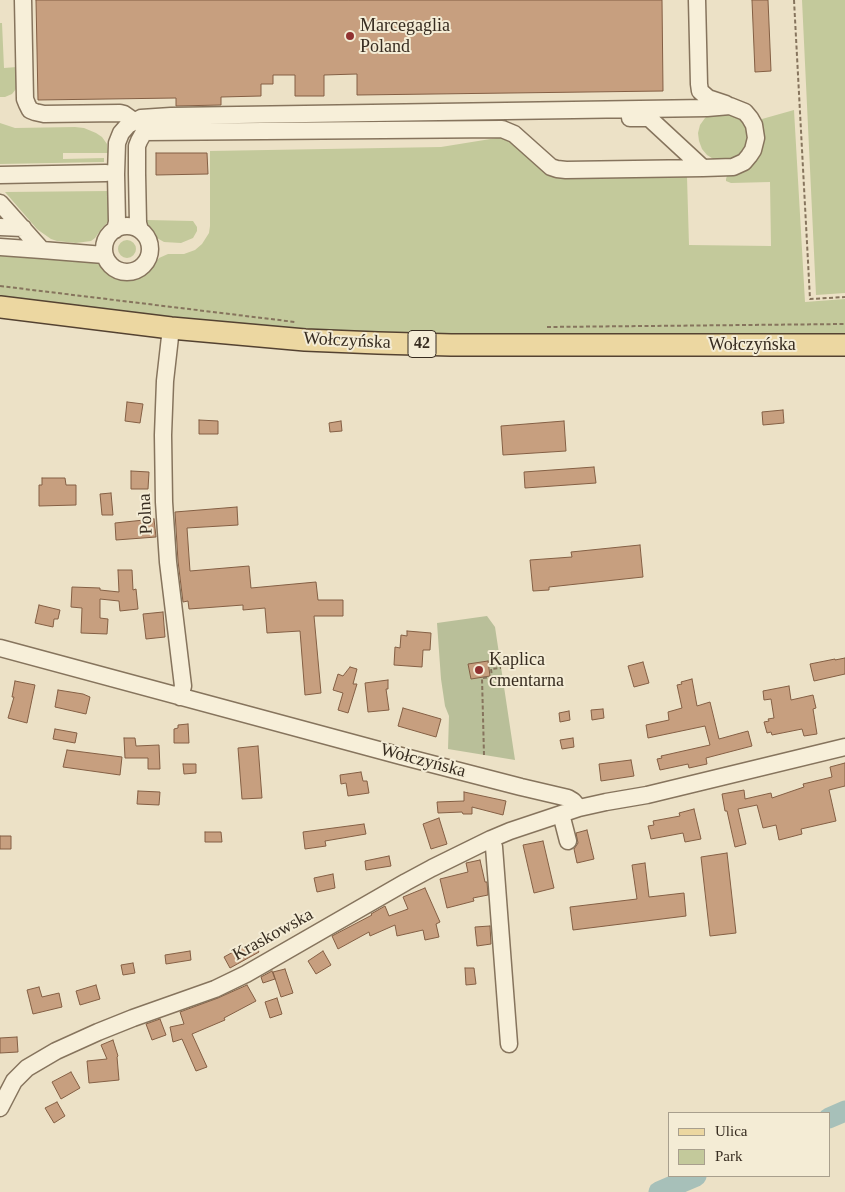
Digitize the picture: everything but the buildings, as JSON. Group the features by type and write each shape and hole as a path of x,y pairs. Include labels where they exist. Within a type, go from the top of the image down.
{"main road":[{"name":"Wołczyńska","path":"0,307 171,328 306,340 451,345 845,345"}],"street":[{"path":"23,0 26,104 30,110 44,114 120,113 124,114 138,133"},
{"path":"115,230 117,222 117,143 121,133 502,129 514,134 551,167 557,169 726,168 738,165 753,150 756,138 754,125 745,112 708,98 700,91 697,0"},
{"path":"140,230 138,133 141,118 711,108 730,106"},
{"path":"138,133 160,124 649,118 703,168"},
{"path":"0,174 106,173"},
{"path":"0,203 42,250"},
{"path":"0,226 23,228"},
{"path":"128,226 140,230 145,234 150,246 148,259 138,270 124,272 117,270 104,255 106,239 121,227 128,226"},
{"path":"0,247 104,255"},
{"name":"Polna","path":"171,328 165,381 163,435 164,492 168,562 183,686 180,697"},
{"name":"Wołczyńska","path":"0,648 568,798 573,800 579,808"},
{"path":"579,808 647,795 845,747"},
{"name":"Kraskowska","path":"0,1108 7,1078 56,1051 124,1022 215,989 246,974 432,868 510,831 579,808"},
{"path":"561,814 568,841"},
{"path":"491,840 494,847 509,1044"}],"path":[{"path":"794,0 810,299 845,297"},
{"path":"0,286 298,322"},
{"path":"544,328 845,324"},
{"path":"484,755 482,678 492,677 491,669 501,668"}],"green space":[{"path":"802,0 845,0 845,293 816,295"},
{"path":"0,23 2,23 4,68 17,67 18,80 16,89 12,94 5,97 0,97"},
{"path":"719,110 743,117 751,134 746,150 732,161 715,160 707,155 699,141 700,125 711,113"},
{"path":"794,110 805,302 845,299 845,336 449,339 258,331 0,298 0,254 96,262 113,274 120,277 128,277 139,276 150,269 159,258 168,254 184,254 195,250 202,244 209,233 210,151 441,147 509,136 561,179 687,177 689,245 771,246 770,182 731,183 726,181 726,179 763,135 762,119"},
{"path":"0,123 15,128 84,128 102,137 107,144 108,153 63,153 63,159 104,158 104,162 0,164"},
{"path":"142,185 146,185 147,220 193,221 197,231 193,238 181,243 164,242 157,238 144,222"},
{"path":"109,191 109,219 107,223 91,241 76,243 57,241 41,232 5,192"},
{"path":"123,240 131,240 136,245 134,256 123,258 118,253 118,245"},
{"path":"487,616 495,627 515,760 448,749 449,716 445,706 441,679 437,623"}],"waterway":[{"path":"830,1118 845,1111"},
{"path":"659,1192 694,1177"}],"place":[{"name":"Marcegaglia Poland","path":"350,36"},
{"name":"Kaplica cmentarna","path":"479,670"}]}
